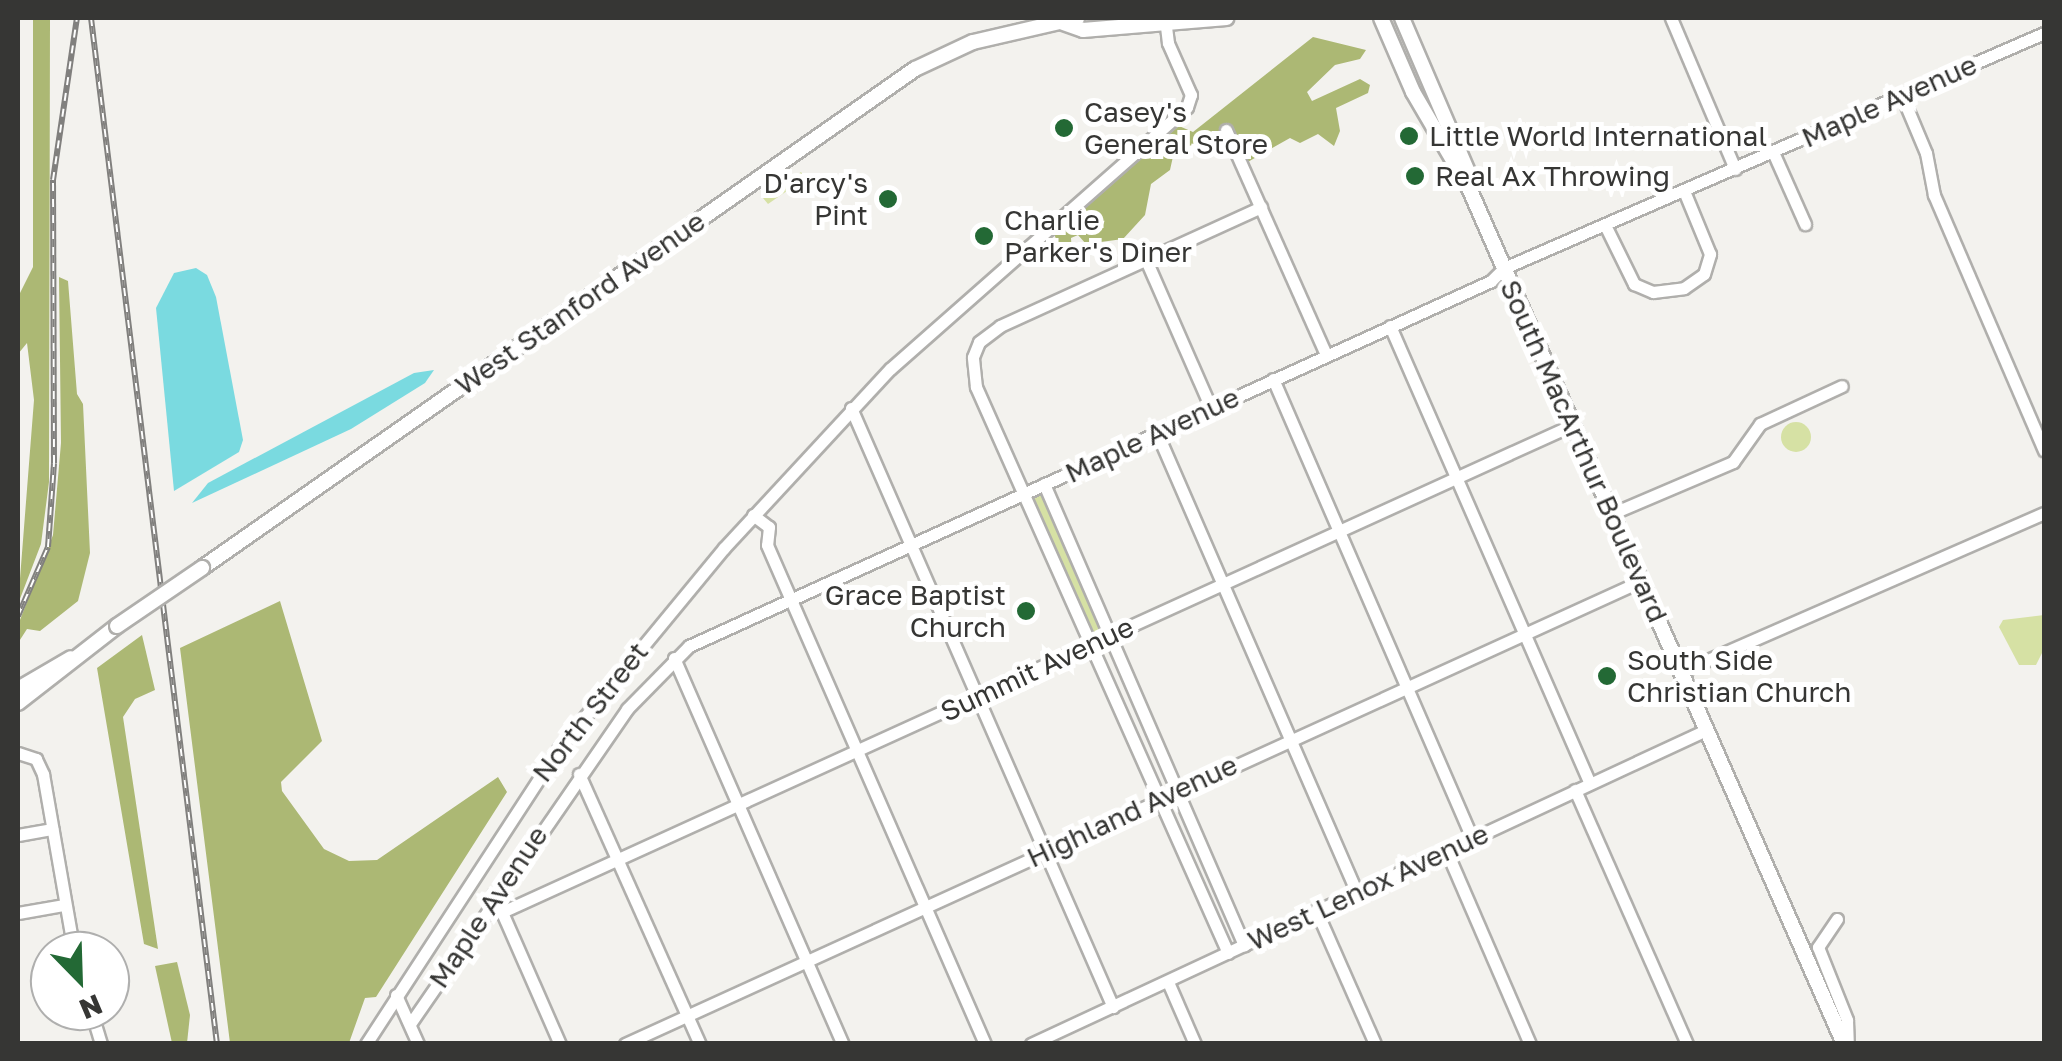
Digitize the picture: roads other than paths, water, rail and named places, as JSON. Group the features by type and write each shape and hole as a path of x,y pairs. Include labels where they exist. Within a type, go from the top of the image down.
{"main road":[{"name":"West Stanford Avenue","path":"72,658 915,69 974,42 1078,18"},
{"name":"West Stanford Avenue","path":"1062,20 1084,30 1227,18"},
{"name":"South MacArthur Boulevard","path":"1380,18 1460,182 1469,188"},
{"name":"South MacArthur Boulevard","path":"1402,18 1470,177 1469,188 1846,1044"},
{"path":"1411,18 1425,48 1427,75"},
{"path":"18,689 72,658"},
{"path":"18,702 72,658"}],"street":[{"path":"1671,18 1734,169"},
{"name":"North Street","path":"366,1044 570,734 753,516 851,408 1187,107 1191,95 1166,21"},
{"name":"Maple Avenue","path":"410,1024 494,894 579,774 674,658 908,543 1491,281 1504,268 2044,33"},
{"path":"1902,96 1926,153 1934,195 2044,450"},
{"path":"1226,130 1326,355"},
{"path":"1773,152 1805,224"},
{"path":"1606,225 1634,284 1653,292 1684,288 1704,274 1710,254 1684,191"},
{"path":"1228,954 976,387 973,357 979,342 1000,326 1260,207"},
{"path":"1146,260 1210,408"},
{"path":"1390,326 1590,783"},
{"path":"1274,379 1472,838"},
{"path":"1611,514 1733,462 1760,424 1842,386"},
{"path":"851,408 1113,1007"},
{"name":"Summit Avenue","path":"502,912 1572,424"},
{"path":"1157,433 1356,891"},
{"path":"1044,484 1244,944"},
{"path":"1680,672 2044,513"},
{"path":"753,516 768,527 767,546 985,1044"},
{"name":"Highland Avenue","path":"625,1044 1641,581"},
{"path":"674,658 843,1044"},
{"name":"West Lenox Avenue","path":"1031,1044 1170,986 1244,944 1706,730"},
{"path":"18,752 39,764 70,931"},
{"path":"579,774 621,859 700,1044"},
{"path":"1575,790 1686,1044"},
{"path":"18,835 52,828"},
{"path":"1446,850 1530,1044"},
{"path":"494,894 560,1044"},
{"path":"18,912 64,904"},
{"path":"1316,910 1375,1044"},
{"path":"1837,918 1818,947 1847,1020 1846,1044"},
{"path":"1170,986 1195,1044"},
{"path":"396,995 418,1044"},
{"path":"384,1014 410,1024"}],"water":[{"path":"196,268 207,275 216,297 243,440 239,452 174,491 156,308 174,273"},
{"path":"434,370 425,383 351,429 192,503 208,483 414,373"}],"railway":[{"path":"18,616 48,547 54,463 53,180 77,18"},
{"path":"91,18 217,1044"}],"place":[{"name":"Casey's General Store","path":"1064,128"},
{"name":"Little World International","path":"1409,136"},
{"name":"Real Ax Throwing","path":"1415,176"},
{"name":"D'arcy's Pint","path":"888,199"},
{"name":"Charlie Parker's Diner","path":"984,236"},
{"name":"Grace Baptist Church","path":"1026,611"},
{"name":"South Side Christian Church","path":"1607,676"}]}
